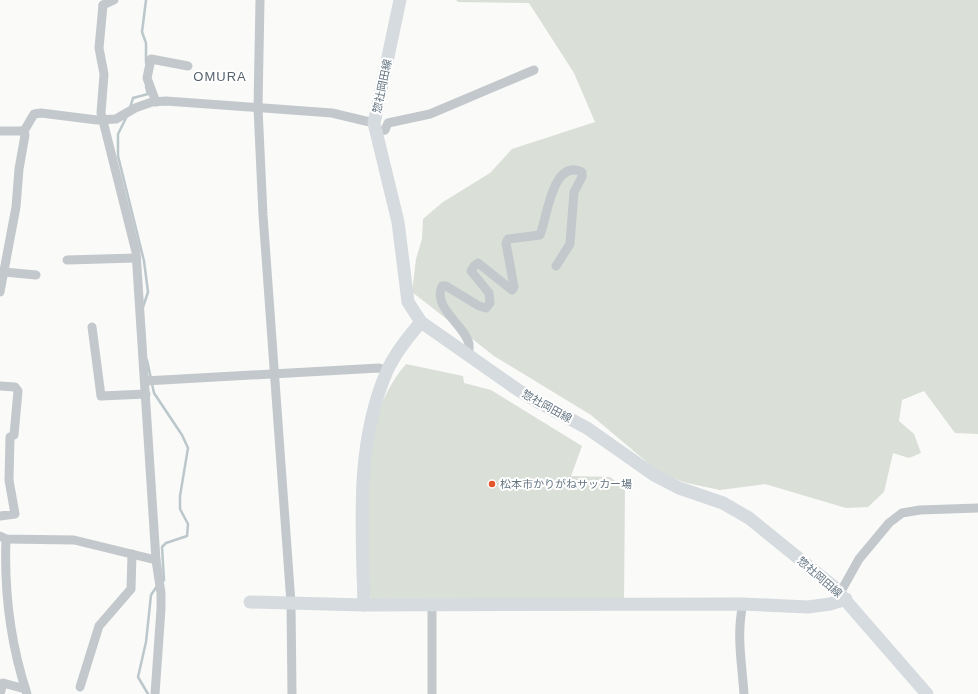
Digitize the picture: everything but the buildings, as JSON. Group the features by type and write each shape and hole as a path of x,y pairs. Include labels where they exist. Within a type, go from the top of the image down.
{"main road":[{"name":"惣社岡田線","path":"400,0 375,128 398,222 408,302 421,322 469,354 518,390 587,428 654,475 679,488 723,503 740,512 827,581 843,596 927,694"},
{"path":"364,604 362,477 370,425 387,371 406,341 421,322"},
{"path":"250,602 364,604 743,604 808,607 830,604 843,596"}],"street":[{"path":"114,0 100,2 99,48 104,74 101,113 129,221 136,258 156,560 161,593 155,694"},
{"path":"260,0 258,108 263,214 291,603 292,694"},
{"path":"156,102 147,78 151,59 188,66"},
{"path":"0,292 16,207 24,131 34,114 37,113 103,120 116,119 135,108 156,102 332,113 385,130 388,124 430,114 534,70"},
{"path":"0,131 24,131"},
{"path":"469,354 469,343 442,302 439,292 442,286 446,286 479,306 486,308 490,303 489,293 471,272 474,266 478,263 512,290 514,287 506,243 508,239 540,235 547,202 557,181 568,171 577,170 582,172 582,177 574,192 570,244 556,266"},
{"path":"67,260 136,258"},
{"path":"4,272 36,275"},
{"path":"92,327 101,396 146,394"},
{"path":"145,381 379,368 387,371"},
{"path":"0,386 15,387 18,390 14,435 10,437 9,480 15,514 0,516"},
{"path":"843,596 859,559 889,524 902,513 920,510 978,508"},
{"path":"26,691 18,665 3,571 3,537 74,540 156,560"},
{"path":"80,687 99,626 131,589 132,554"},
{"path":"432,604 432,694"},
{"path":"743,604 739,621 739,637 744,694"},
{"path":"0,694 3,683 26,691"}],"shaded area":[{"path":"456,0 978,0 978,434 955,433 924,391 902,400 899,421 914,434 921,453 909,458 893,453 884,492 868,507 846,508 765,484 720,490 687,483 661,474 591,415 494,356 412,292 416,259 422,239 423,219 443,202 490,173 512,149 595,122 574,73 529,3 458,2"},
{"name":"松本市かりがねサッカー場","path":"406,364 463,376 464,383 491,390 582,446 571,476 610,477 625,489 624,600 372,600 368,594 365,504 366,474 370,444 377,415 389,389"}],"waterway":[{"path":"146,0 142,32 146,43 146,63"},
{"path":"130,108 133,98 148,94 146,87"},
{"path":"127,116 118,134 118,156 144,261 148,292 143,307"},
{"path":"147,360 151,379"},
{"path":"152,384 154,393 182,435 188,448 180,496 180,509 188,524 187,536 166,543 162,547 164,580 162,582"},
{"path":"148,694 138,677 146,642 151,595 157,586"}],"place":[{"name":"松本市かりがねサッカー場","path":"492,484"}],"district":[{"name":"OMURA","path":"220,76"}]}
